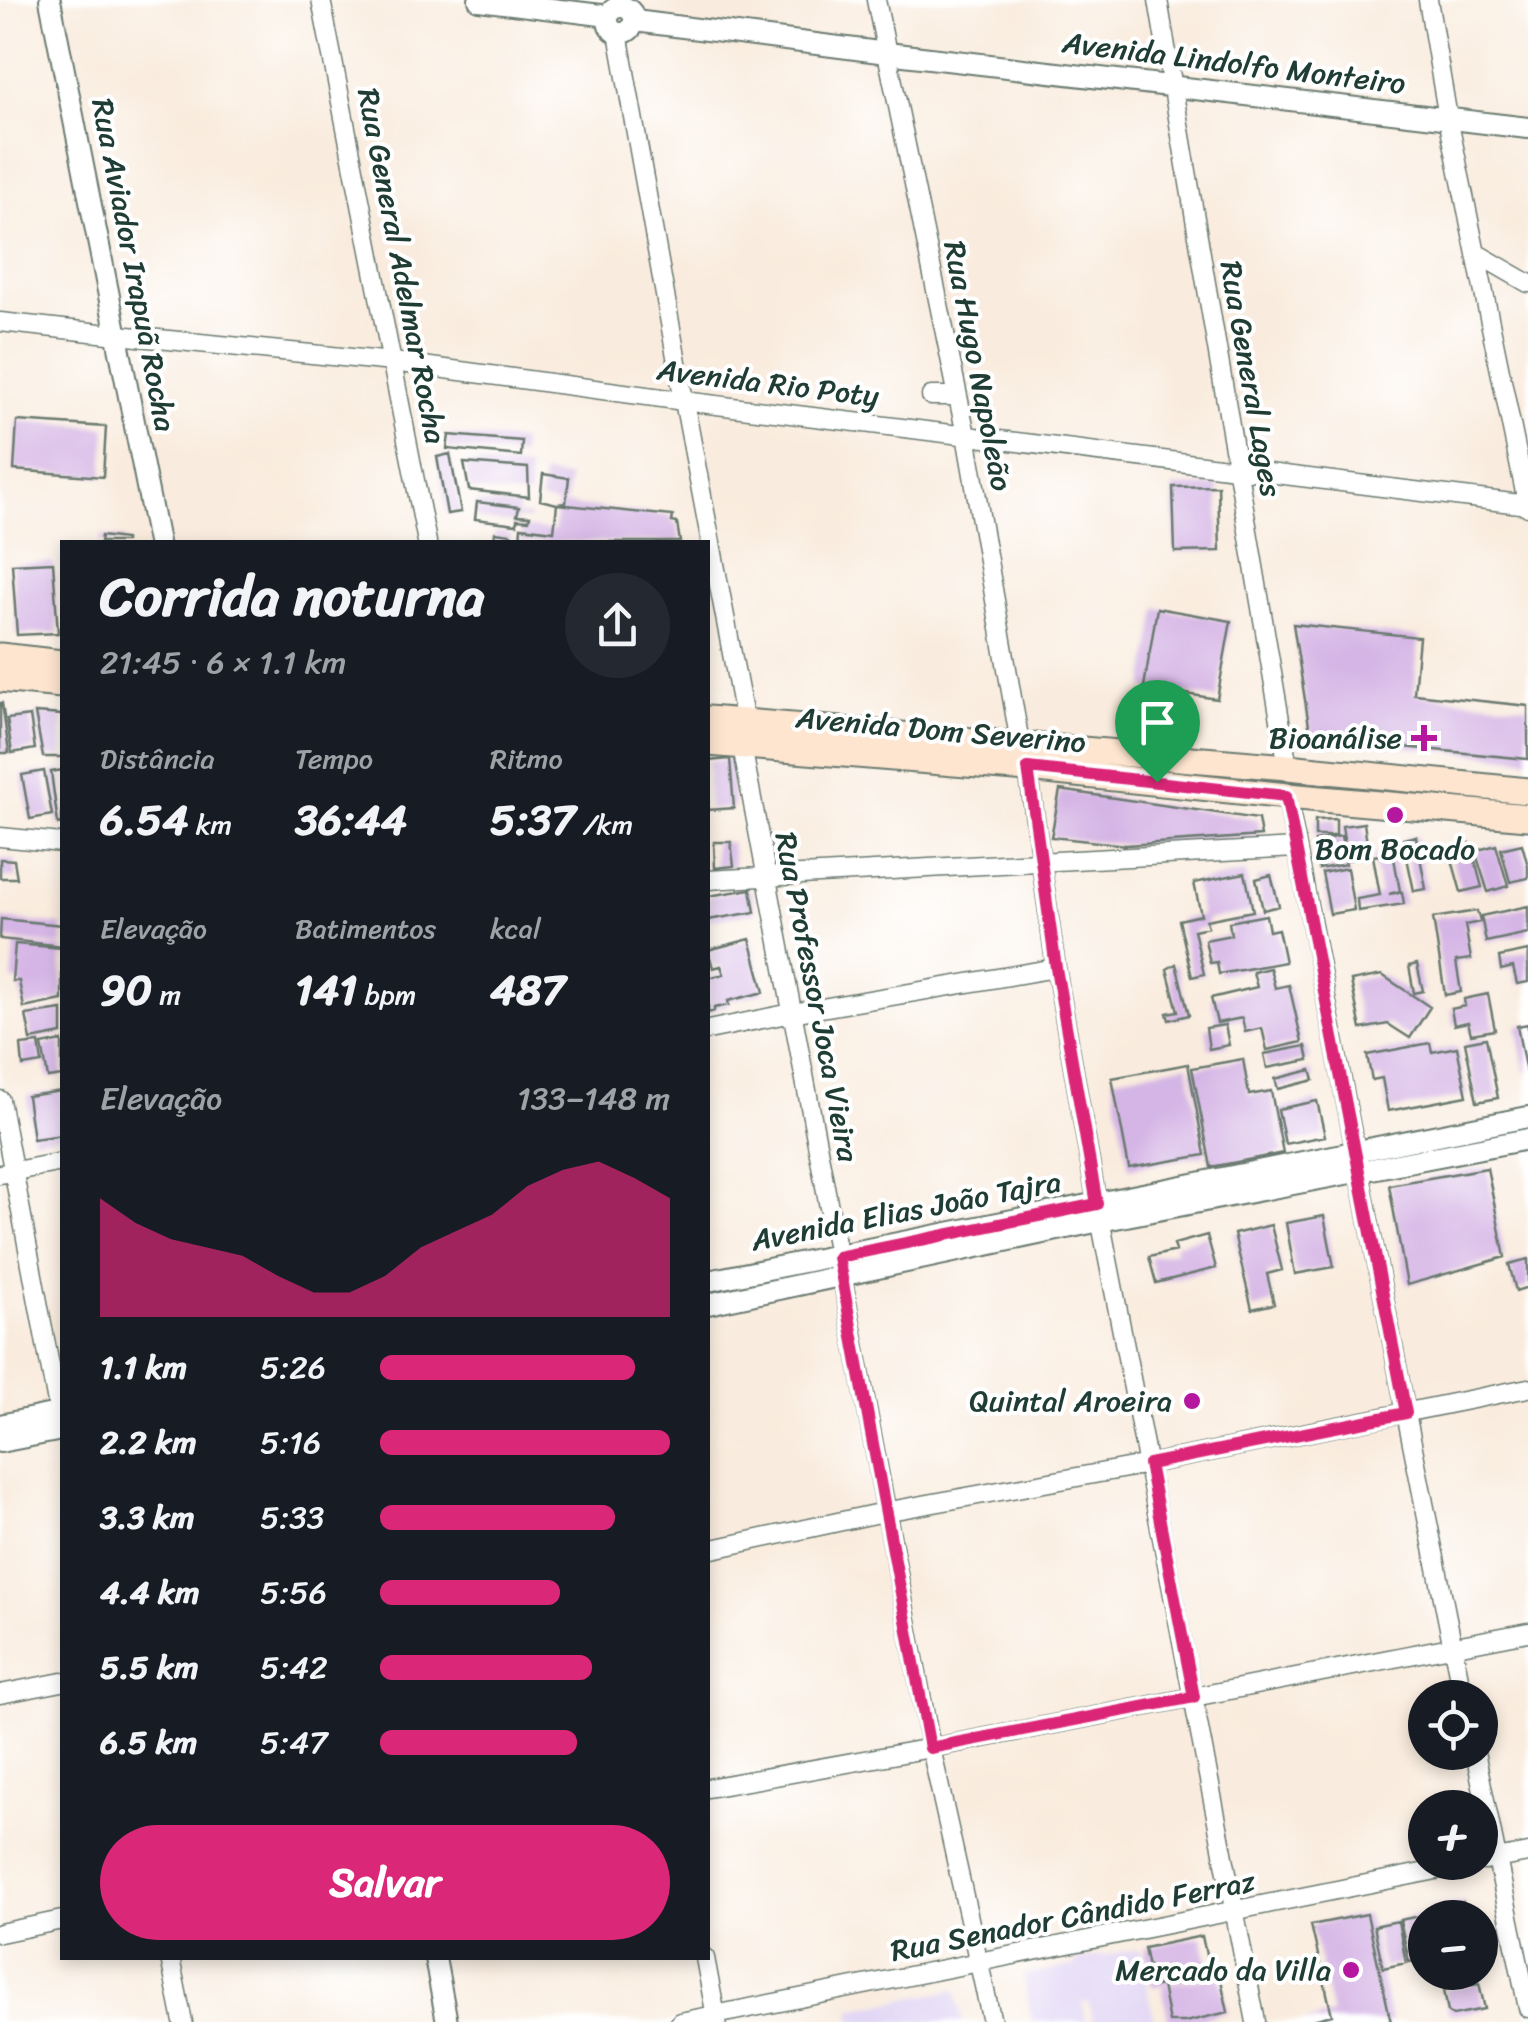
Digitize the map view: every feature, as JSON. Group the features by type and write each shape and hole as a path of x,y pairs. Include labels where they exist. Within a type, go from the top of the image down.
{"main road":[{"path":"0,656 60,662"},
{"path":"0,679 60,685"},
{"name":"Avenida Dom Severino","path":"710,720 743,734 1024,756 1288,767 1528,791"},
{"name":"Avenida Dom Severino","path":"710,742 743,734"},
{"name":"Avenida Dom Severino","path":"1024,756 1286,796 1528,817"}],"street":[{"name":"Rua Aviador Irapuã Rocha","path":"50,0 158,540"},
{"name":"Rua General Adelmar Rocha","path":"321,0 428,540"},
{"name":"Avenida Lindolfo Monteiro","path":"479,0 621,15 887,53 1528,128"},
{"name":"Rua Hugo Napoleão","path":"876,0 966,435 1024,756 1099,1212 1256,2022"},
{"name":"Rua General Lages","path":"1158,0 1288,767"},
{"path":"1428,0 1448,118 1528,506"},
{"name":"Rua Professor Joca Vieira","path":"621,15 709,540"},
{"path":"1476,254 1528,283"},
{"name":"Avenida Rio Poty","path":"0,322 394,362 684,402 1528,506"},
{"path":"931,396 958,396"},
{"name":"Rua Professor Joca Vieira","path":"710,548 884,1512 930,1748 992,2022"},
{"path":"1286,796 1460,1680"},
{"path":"0,837 60,843"},
{"path":"710,880 1296,848"},
{"path":"710,1030 1056,968"},
{"path":"0,1100 7,1172 60,1415"},
{"name":"Avenida Elias João Tajra","path":"710,1303 839,1267 1099,1212 1355,1151 1528,1117"},
{"name":"Avenida Elias João Tajra","path":"1099,1212 1360,1173 1528,1138"},
{"path":"7,1172 60,1162"},
{"name":"Avenida Elias João Tajra","path":"710,1281 839,1267"},
{"path":"710,1550 884,1512 1528,1388"},
{"path":"0,1426 60,1424"},
{"path":"0,1442 60,1425"},
{"path":"710,1788 1528,1632"},
{"path":"0,1694 60,1682"},
{"name":"Rua Senador Cândido Ferraz","path":"1498,1858 1528,1853"},
{"name":"Rua Senador Cândido Ferraz","path":"680,2022 716,2018 1408,1877"},
{"path":"1490,1880 1528,2008"},
{"path":"0,1933 60,1920"},
{"path":"170,1960 184,2022"},
{"path":"434,1960 447,2022"},
{"path":"704,1960 716,2018"}],"shaded area":[{"path":"1140,1949 1154,2022 1093,2022 1089,2002 1083,2003 1086,2022 1032,2022 1023,1975 1075,1966 1075,1960"},
{"path":"956,1990 963,2022 853,2022 851,2009"}],"building":[{"path":"17,421 106,427 103,477 14,470"},
{"path":"449,435 522,441 521,456 447,449"},
{"path":"450,454 461,512 447,514 437,457"},
{"path":"464,463 528,468 529,497 469,490"},
{"path":"543,474 569,478 566,503 540,500"},
{"path":"1218,486 1220,551 1175,552 1173,487"},
{"path":"477,502 519,507 517,515 530,516 529,520 517,519 517,524 475,519"},
{"path":"557,504 673,516 680,540 520,540 521,527 554,531"},
{"path":"495,532 511,534 510,540 494,540"},
{"path":"53,562 58,633 17,635 12,564"},
{"path":"1157,608 1231,621 1217,699 1144,687"},
{"path":"1293,624 1419,637 1414,694 1528,706 1528,759 1311,738"},
{"path":"2,703 9,753 0,753"},
{"path":"35,713 60,715 60,757 43,757"},
{"path":"30,716 35,749 12,753 7,719"},
{"path":"730,759 734,808 710,810 710,761"},
{"path":"60,770 58,824 51,772"},
{"path":"44,771 52,815 30,819 22,775"},
{"path":"1060,790 1258,819 1261,836 1126,845 1051,837"},
{"path":"1336,819 1336,836 1315,836 1315,820"},
{"path":"1364,823 1369,857 1347,860 1342,826"},
{"path":"1341,836 1346,864 1319,869 1315,841"},
{"path":"1416,836 1426,889 1414,891 1403,839"},
{"path":"714,842 731,842 734,866 715,868"},
{"path":"1470,843 1482,887 1461,892 1449,849"},
{"path":"1522,844 1528,878 1510,882 1501,849"},
{"path":"1496,845 1508,886 1488,892 1475,851"},
{"path":"1393,853 1400,891 1389,894 1402,892 1404,904 1358,911 1357,899 1380,895 1373,856"},
{"path":"0,859 14,860 17,878 0,878"},
{"path":"1347,868 1354,910 1330,914 1322,873"},
{"path":"1245,873 1253,911 1206,920 1208,927 1194,930 1204,974 1192,977 1179,920 1201,915 1194,883"},
{"path":"1271,875 1279,906 1263,910 1256,879"},
{"path":"751,889 755,912 710,920 710,896"},
{"path":"1528,906 1528,933 1486,942 1481,916"},
{"path":"1477,911 1480,922 1465,925 1471,959 1456,961 1461,992 1445,995 1433,918"},
{"path":"1266,915 1269,931 1278,929 1285,962 1219,974 1217,962 1210,963 1205,940 1231,935 1229,922"},
{"path":"1,919 60,925 60,946 0,939"},
{"path":"750,939 764,992 728,1001 729,1005 710,1012 710,978 724,974 721,966 713,968 710,949"},
{"path":"15,944 60,948 60,1000 24,1008 19,981 12,981"},
{"path":"1528,951 1528,982 1517,984 1513,967 1501,970 1499,957"},
{"path":"1176,964 1189,1015 1169,1020 1167,1013 1178,1011 1167,969"},
{"path":"1417,964 1423,991 1414,993 1409,966"},
{"path":"1270,968 1275,988 1289,985 1302,1042 1267,1050 1262,1028 1245,1032 1242,1018 1217,1023 1211,998 1257,987 1253,972"},
{"path":"1382,975 1430,1007 1410,1038 1388,1024 1361,1029 1351,981"},
{"path":"1488,994 1495,1030 1471,1034 1468,1022 1454,1025 1451,1009 1465,1006 1464,999"},
{"path":"60,1010 60,1034 31,1040 26,1015"},
{"path":"1528,1024 1528,1072 1526,1073 1517,1026"},
{"path":"1225,1025 1229,1045 1209,1049 1206,1028"},
{"path":"1486,1038 1498,1098 1477,1102 1465,1042"},
{"path":"60,1041 60,1076 48,1078 42,1045"},
{"path":"39,1043 42,1063 23,1066 21,1045"},
{"path":"1430,1043 1432,1052 1457,1047 1467,1096 1388,1111 1382,1078 1372,1080 1367,1055"},
{"path":"1306,1046 1309,1060 1267,1068 1264,1054"},
{"path":"1243,1059 1249,1095 1271,1091 1283,1153 1211,1167 1192,1068"},
{"path":"1188,1064 1205,1155 1129,1168 1112,1078"},
{"path":"1311,1070 1314,1080 1278,1089 1275,1079"},
{"path":"60,1091 60,1135 33,1139 27,1096"},
{"path":"1317,1101 1325,1136 1285,1144 1278,1109"},
{"path":"1487,1168 1505,1257 1407,1285 1389,1185"},
{"path":"1324,1216 1334,1267 1295,1274 1286,1223"},
{"path":"1271,1225 1282,1270 1267,1274 1274,1304 1252,1309 1234,1234"},
{"path":"1207,1235 1216,1268 1156,1283 1149,1257 1176,1251 1174,1244"},
{"path":"1528,1259 1528,1287 1516,1291 1509,1264"},
{"name":"Mercado da Villa","path":"1367,1914 1391,2022 1305,2022 1332,2015 1311,1925"},
{"path":"1408,1918 1408,1957 1400,1920"},
{"path":"1398,1921 1406,1963 1383,1968 1374,1926"},
{"path":"1202,1936 1210,1974 1152,1987 1144,1948"},
{"path":"1220,1975 1228,2012 1169,2022 1162,1986"},
{"path":"1444,1990 1481,1990 1485,2009 1453,2015 1448,2012"}],"place":[{"name":"Bioanálise","path":"1424,738"},
{"name":"Bom Bocado","path":"1395,815"},
{"name":"Quintal Aroeira","path":"1192,1401"},
{"name":"Mercado da Villa","path":"1351,1970"}],"route":[{"path":"1028,768 1157,782 1286,796 1406,1413 1149,1464 1194,1697 930,1748 838,1257 1097,1204 1056,968 1028,768"}]}
